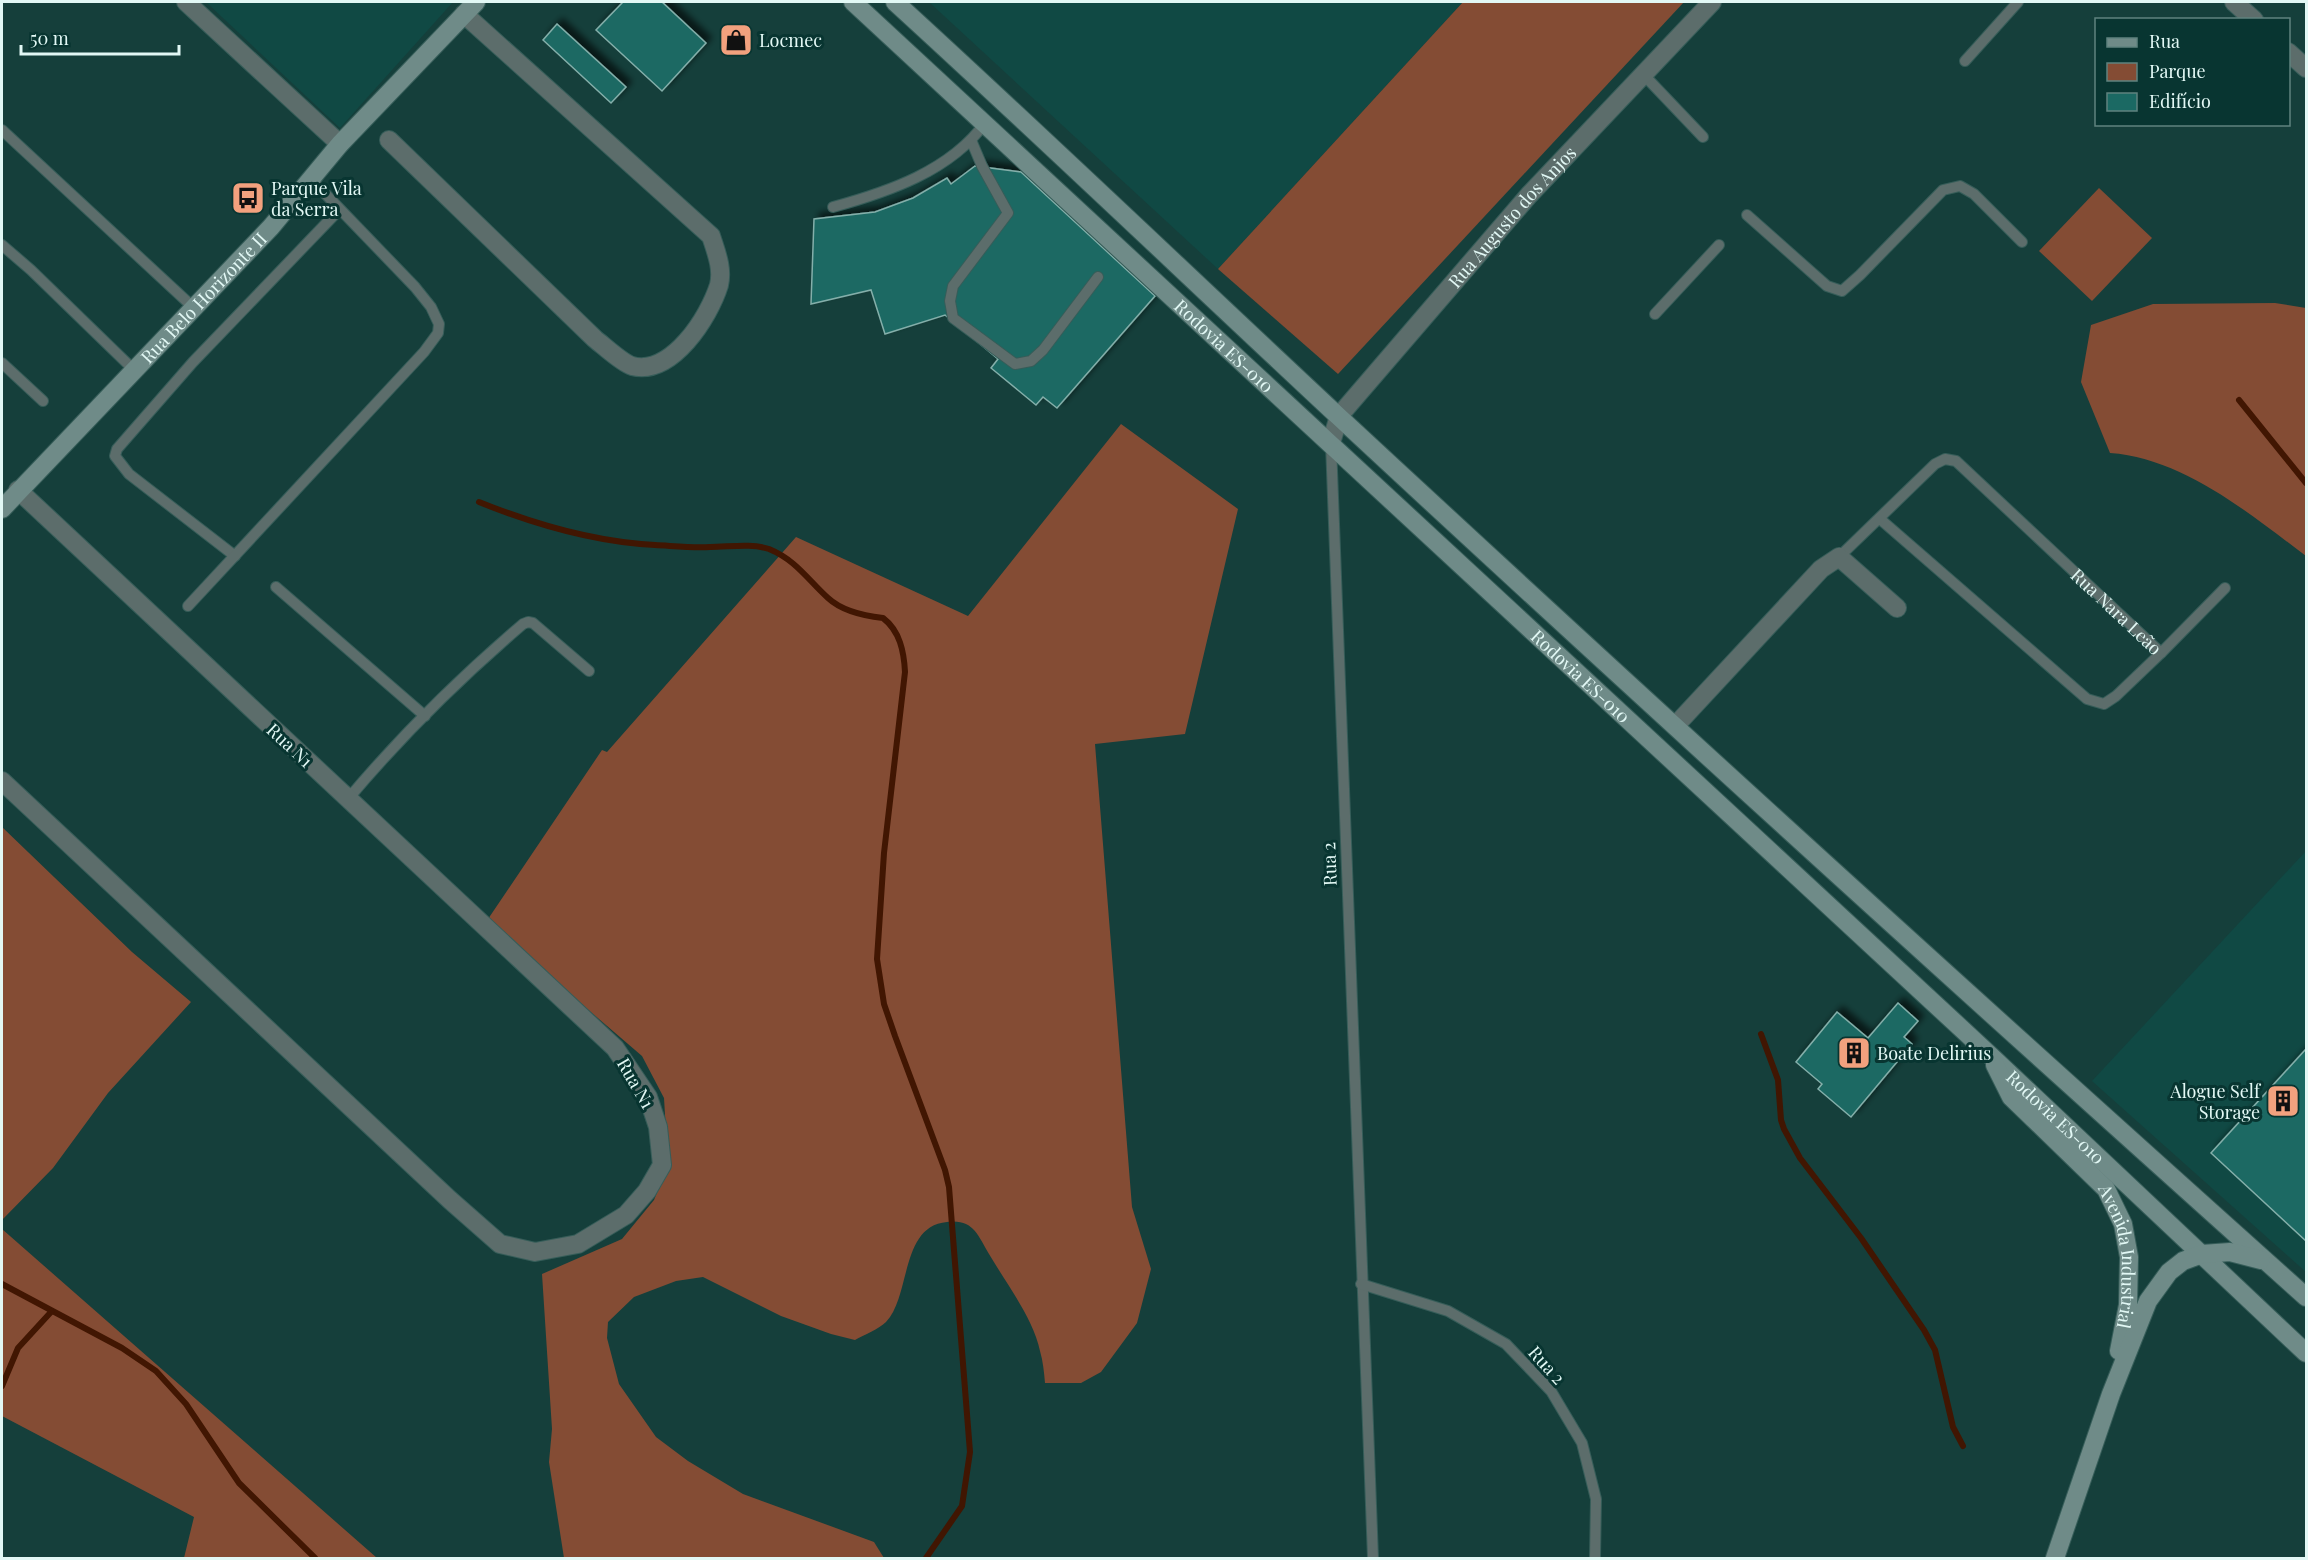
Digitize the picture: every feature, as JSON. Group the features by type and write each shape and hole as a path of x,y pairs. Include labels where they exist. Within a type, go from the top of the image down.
{"main road":[{"name":"Rodovia ES-010","path":"853,2 1991,1056 2307,1353"},
{"name":"Rodovia ES-010","path":"895,2 1339,416 2099,1112 2307,1297"},
{"name":"Rua Belo Horizonte II","path":"2,509 271,227 340,144 470,8"},
{"name":"Avenida Industrial","path":"1991,1056 2011,1097 2106,1189 2123,1224 2129,1257 2128,1305 2110,1394"},
{"path":"2202,1254 2230,1252 2266,1261"},
{"name":"Avenida Industrial","path":"2055,1558 2110,1394 2148,1301 2169,1272 2183,1261 2202,1254"}],"street":[{"path":"186,2 340,144"},
{"name":"Rua Augusto dos Anjos","path":"1331,443 1339,416 1529,195 1712,2"},
{"path":"2235,2 2252,18"},
{"path":"388,140 595,339 630,366 648,367 665,360 696,332 719,284 720,264 711,236 470,8"},
{"path":"2290,53 2307,68"},
{"name":"Rua N1","path":"2,781 500,1245 535,1252 579,1244 626,1215 646,1191 662,1165 658,1127 648,1097 615,1048 18,490"},
{"path":"1839,557 1897,608"},
{"name":"Rua Nara Leão","path":"1676,725 1821,569 1839,557"}],"lane":[{"path":"1965,61 2018,2"},
{"path":"1643,74 1703,137"},
{"path":"833,207 889,190 916,178 971,140 985,123"},
{"path":"2,130 194,308"},
{"path":"971,140 982,166 1008,213 953,286 950,301 953,318 1015,364 1031,361 1043,350 1098,277"},
{"path":"188,606 438,333 439,324 431,306 311,179"},
{"path":"1747,215 1827,286 1842,291 1943,190 1960,186 1974,194 2022,242"},
{"path":"234,556 129,474 115,456 117,449 193,362 339,210"},
{"path":"2,245 134,370"},
{"path":"1655,314 1719,245"},
{"path":"2,363 43,401"},
{"name":"Rua 2","path":"1331,443 1373,1558"},
{"name":"Rua Nara Leão","path":"1839,557 1935,464 1946,459 1956,461 2161,653 2116,696 2104,704 2087,699 1880,519"},
{"path":"276,587 425,716"},
{"path":"2161,653 2225,588"},
{"path":"348,799 482,659 528,622 533,623 589,671"},
{"name":"Rua 2","path":"1361,1284 1448,1311 1506,1344 1551,1391 1582,1443 1596,1499 1595,1558"}],"shaded area":[{"path":"206,2 453,2 340,128"},
{"path":"929,2 1463,2 1218,269"},
{"path":"2306,851 2306,1272 2092,1081"}],"green space":[{"path":"1463,2 1684,2 1338,374 1218,269"},
{"path":"2099,188 2152,238 2092,301 2039,251"},
{"path":"2275,303 2306,308 2306,556 2239,506 2189,477 2164,465 2137,457 2110,453 2081,382 2091,325 2153,304"},
{"path":"1121,424 1238,509 1185,734 1095,744 1132,1207 1151,1269 1137,1323 1101,1372 1081,1383 1045,1383 1042,1359 1025,1313 977,1234 969,1226 956,1222 932,1226 921,1236 908,1264 894,1310 883,1325 855,1340 781,1316 703,1277 676,1281 634,1297 608,1322 607,1338 619,1384 656,1437 688,1461 743,1494 874,1542 884,1558 564,1558 549,1462 552,1429 542,1274 622,1239 654,1200 668,1165 664,1098 642,1056 486,922 602,750 607,752 796,537 968,616"},
{"path":"2,827 132,952 191,1002 108,1093 53,1168 2,1220"},
{"path":"2,1229 377,1558 184,1558 194,1517 2,1416"}],"building":[{"path":"623,2 662,2 706,43 662,91 596,30"},
{"path":"557,24 626,87 611,103 543,40"},
{"path":"975,166 1021,172 1155,296 1057,408 1043,397 1036,405 991,368 998,359 945,315 885,334 871,290 811,304 814,219 875,212 913,198 947,178 951,184"},
{"name":"Boate Delirius","path":"1898,1003 1918,1021 1904,1037 1912,1044 1851,1117 1818,1089 1822,1084 1796,1062 1837,1012 1868,1038"},
{"name":"Alogue Self Storage","path":"2306,1049 2306,1241 2211,1153"}],"waterway":[{"path":"2239,400 2306,483"},
{"path":"479,502 544,525 610,540 683,547 747,546 769,549 787,559 834,603 854,612 883,618 897,636 904,657 905,672 884,853 877,959 884,1004 945,1170 949,1187 970,1452 962,1506 926,1558"},
{"path":"1761,1034 1778,1080 1781,1120 1784,1129 1800,1158 1861,1238 1924,1330 1935,1350 1953,1427 1963,1446"},
{"path":"2,1284 122,1348 156,1371 186,1404 239,1483 315,1558"},
{"path":"2,1386 18,1348 51,1312"}],"place":[{"name":"Locmec","path":"736,40"},
{"name":"Parque Vila da Serra","path":"248,198"},
{"name":"Boate Delirius","path":"1854,1053"},
{"name":"Alogue Self Storage","path":"2283,1101"}]}
